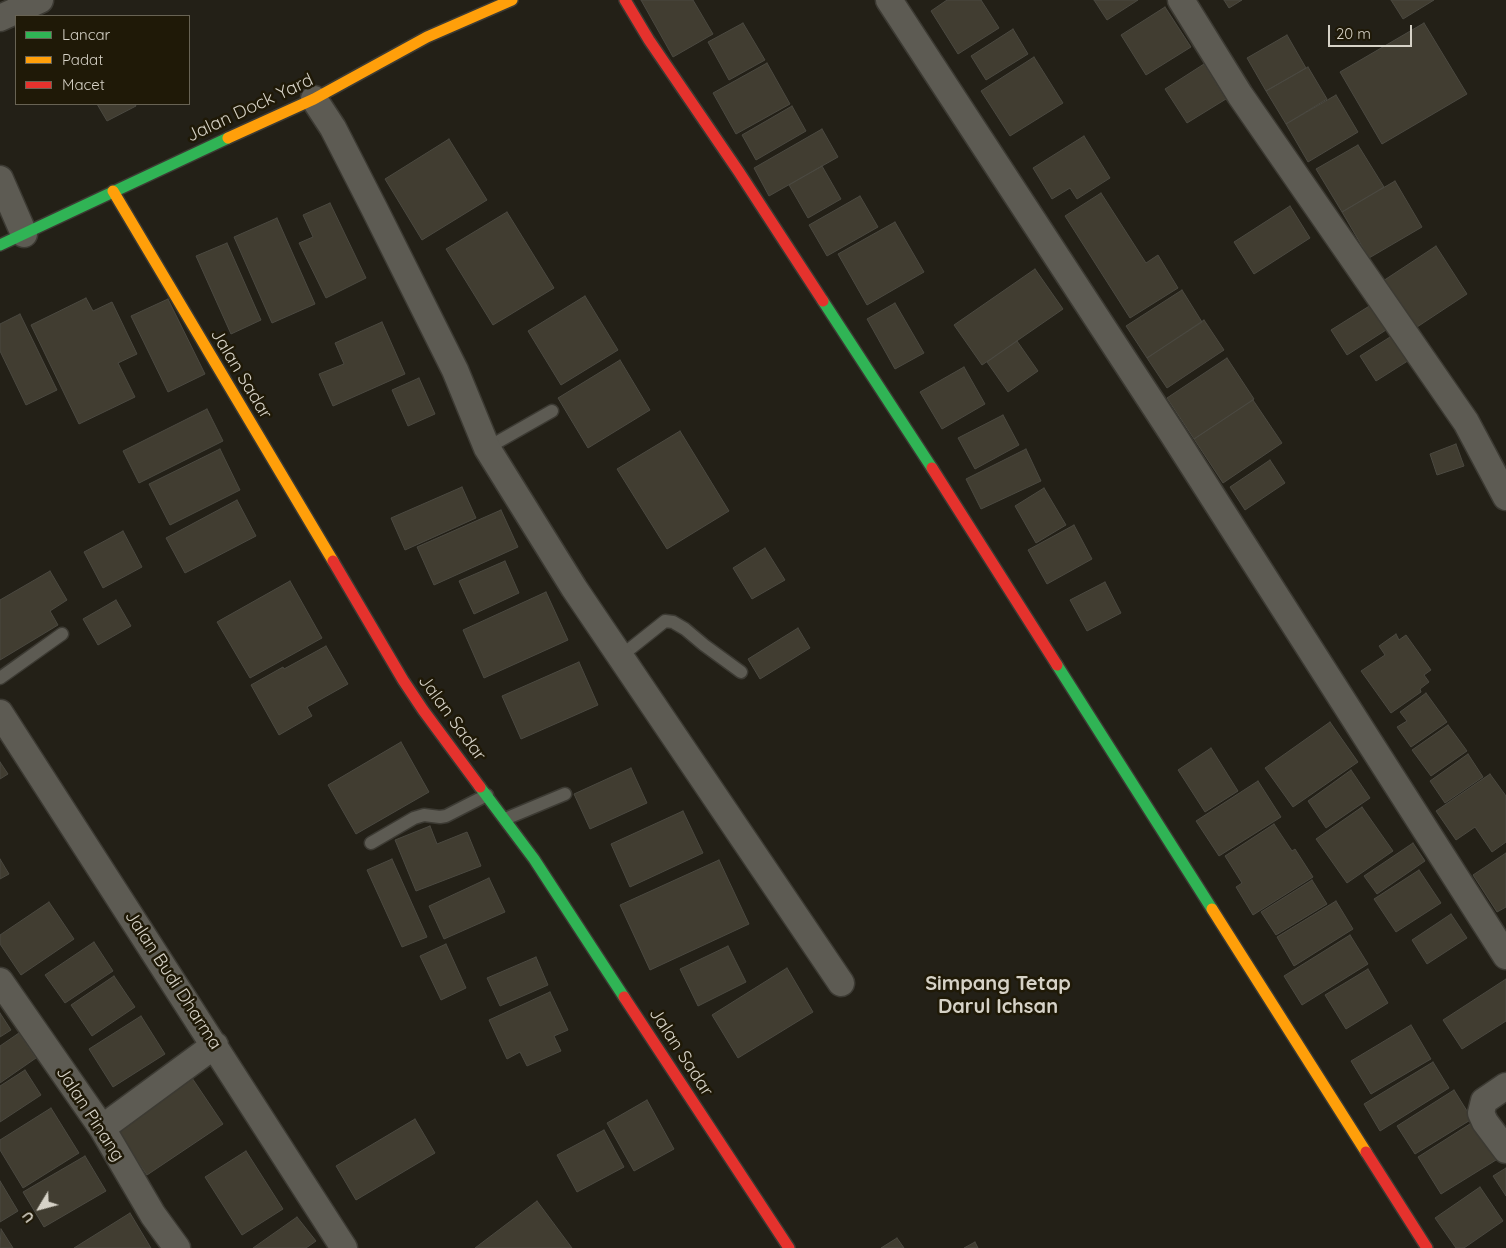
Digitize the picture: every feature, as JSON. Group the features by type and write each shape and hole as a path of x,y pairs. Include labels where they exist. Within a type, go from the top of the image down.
{"street":[{"path":"0,18 40,0"},
{"name":"Jalan Dock Yard","path":"0,245 113,190 314,99 427,37 512,0"},
{"path":"625,0 649,40 740,172 897,414 1427,1248"},
{"path":"889,0 1177,441 1506,956"},
{"path":"1181,0 1240,94 1466,422 1506,497"},
{"path":"314,99 333,128 376,210 455,370 487,448 574,588 841,983"},
{"path":"0,179 24,234"},
{"name":"Jalan Sadar","path":"113,190 403,680 534,859 789,1248"},
{"name":"Jalan Budi Dharma","path":"0,713 344,1248"},
{"name":"Jalan Pinang","path":"0,981 102,1128 153,1215 177,1248"},
{"path":"102,1128 215,1045"},
{"path":"1506,1086 1484,1101 1481,1113 1506,1150"}],"lane":[{"path":"487,448 552,411"},
{"path":"621,656 666,621 673,622 685,629 740,672"},
{"path":"0,678 62,634"},
{"path":"504,819 565,794"},
{"path":"371,843 414,818 424,815 446,816 486,795"}],"building":[{"path":"641,0 693,0 713,34 673,57"},
{"path":"947,0 981,0 999,28 958,54 931,11"},
{"path":"1094,0 1138,0 1107,20"},
{"path":"1224,0 1242,0 1229,8"},
{"path":"1391,0 1434,0 1403,19"},
{"path":"1165,7 1191,47 1146,75 1121,35"},
{"path":"743,23 765,60 729,80 708,42"},
{"path":"1424,23 1467,94 1382,144 1340,72"},
{"path":"1013,29 1028,54 986,80 971,56"},
{"path":"1287,35 1306,68 1266,91 1247,58"},
{"path":"1034,57 1063,103 1010,136 981,91"},
{"path":"767,63 790,104 736,134 713,93"},
{"path":"1204,64 1226,99 1187,123 1165,89"},
{"path":"1308,67 1327,99 1286,124 1266,91"},
{"path":"1336,95 1358,132 1308,162 1286,124"},
{"path":"98,105 136,105 136,106 107,121"},
{"path":"792,106 806,131 756,160 742,135"},
{"path":"822,129 838,157 769,196 754,168"},
{"path":"1084,136 1110,178 1077,199 1070,188 1052,199 1033,168"},
{"path":"449,139 487,200 422,240 385,179"},
{"path":"1358,145 1384,187 1342,212 1316,169"},
{"path":"822,166 841,199 808,218 789,185"},
{"path":"1395,181 1422,227 1369,258 1342,212"},
{"path":"1101,193 1146,263 1158,255 1178,288 1130,318 1065,216"},
{"path":"860,196 878,227 827,256 809,225"},
{"path":"330,203 366,278 326,298 299,243 313,237 303,215"},
{"path":"1290,206 1310,238 1254,274 1234,242"},
{"path":"507,212 554,288 493,325 446,249"},
{"path":"277,218 315,304 272,323 234,237"},
{"path":"895,222 924,272 867,305 838,254"},
{"path":"227,243 261,320 231,334 196,256"},
{"path":"1436,246 1467,294 1414,329 1383,281"},
{"path":"1035,269 1063,309 982,365 954,325"},
{"path":"1182,290 1202,322 1147,358 1126,326"},
{"path":"585,296 618,350 561,385 528,331"},
{"path":"86,298 93,311 112,302 137,354 118,363 135,397 79,424 31,325"},
{"path":"168,299 205,374 168,392 131,316"},
{"path":"895,303 924,353 895,369 867,319"},
{"path":"1371,305 1386,330 1347,355 1331,330"},
{"path":"20,314 57,390 26,405 0,351 0,324"},
{"path":"1204,320 1224,350 1167,388 1147,358"},
{"path":"382,322 405,374 333,406 319,374 344,364 335,343"},
{"path":"1398,332 1414,357 1376,381 1360,356"},
{"path":"1017,341 1038,371 1008,392 987,362"},
{"path":"1227,358 1254,399 1194,439 1167,398"},
{"path":"620,360 650,410 588,448 558,398"},
{"path":"964,367 985,404 942,429 920,392"},
{"path":"419,378 435,414 408,426 392,390"},
{"path":"1253,400 1282,443 1223,483 1194,439"},
{"path":"207,409 223,441 139,483 123,451"},
{"path":"1003,415 1019,445 975,469 958,438"},
{"path":"680,431 729,511 667,549 617,469"},
{"path":"1456,444 1464,466 1437,475 1430,454"},
{"path":"220,449 240,490 170,525 149,484"},
{"path":"1026,449 1041,481 981,509 966,479"},
{"path":"1270,460 1285,483 1245,510 1230,487"},
{"path":"462,487 476,518 405,550 391,518"},
{"path":"1044,488 1066,525 1036,543 1015,506"},
{"path":"237,500 256,536 185,573 166,538"},
{"path":"501,510 518,547 434,585 417,547"},
{"path":"1074,525 1092,559 1047,584 1028,550"},
{"path":"123,531 142,567 103,588 84,552"},
{"path":"765,548 785,580 752,599 733,568"},
{"path":"505,561 519,593 474,614 459,581"},
{"path":"50,571 67,600 50,611 58,625 0,660 0,600"},
{"path":"290,581 322,638 250,678 217,622"},
{"path":"1105,582 1121,613 1087,631 1070,600"},
{"path":"546,592 568,640 484,678 463,630"},
{"path":"116,600 131,626 98,645 83,619"},
{"path":"798,628 810,648 760,679 748,659"},
{"path":"1396,634 1399,640 1406,635 1431,670 1424,675 1429,682 1420,689 1421,692 1391,713 1361,671 1385,655 1379,646"},
{"path":"326,646 348,684 307,707 312,716 279,735 251,685"},
{"path":"579,662 598,705 521,739 502,696"},
{"path":"1426,693 1447,722 1411,747 1397,727 1407,721 1400,712"},
{"path":"1330,722 1358,762 1293,807 1265,768"},
{"path":"1448,725 1467,751 1431,776 1412,750"},
{"path":"401,742 429,792 356,834 328,785"},
{"path":"1211,748 1238,791 1205,812 1178,770"},
{"path":"1468,754 1483,777 1445,803 1430,781"},
{"path":"0,762 8,774 0,779"},
{"path":"631,768 647,803 590,829 574,794"},
{"path":"1351,770 1370,798 1326,828 1308,801"},
{"path":"1490,774 1506,796 1506,842 1492,852 1475,827 1456,840 1436,811"},
{"path":"1258,781 1281,817 1219,856 1196,821"},
{"path":"1362,807 1393,851 1347,883 1316,839"},
{"path":"683,811 703,853 630,887 611,844"},
{"path":"1274,824 1292,851 1295,849 1313,877 1253,915 1236,887 1242,883 1225,856"},
{"path":"430,826 437,844 467,832 481,866 416,891 395,840"},
{"path":"1413,843 1425,861 1377,894 1364,876"},
{"path":"1506,853 1506,907 1497,912 1473,875"},
{"path":"0,859 9,874 0,879"},
{"path":"392,859 427,937 402,947 367,870"},
{"path":"719,860 749,924 650,970 620,905"},
{"path":"1419,870 1441,903 1396,932 1374,899"},
{"path":"489,878 505,912 444,939 429,906"},
{"path":"1312,880 1327,904 1276,935 1261,912"},
{"path":"1336,901 1353,929 1294,966 1277,937"},
{"path":"49,902 74,939 21,975 0,944 0,935"},
{"path":"1451,914 1467,938 1427,964 1412,940"},
{"path":"1350,935 1368,964 1302,1005 1284,976"},
{"path":"94,942 113,971 65,1003 45,975"},
{"path":"446,944 466,988 441,1000 420,956"},
{"path":"728,946 746,982 698,1006 680,969"},
{"path":"536,957 548,985 500,1006 487,978"},
{"path":"787,968 813,1012 738,1058 712,1015"},
{"path":"1368,969 1388,1003 1346,1029 1325,995"},
{"path":"114,976 135,1007 92,1036 71,1005"},
{"path":"1506,979 1506,1021 1462,1049 1443,1020"},
{"path":"550,992 568,1030 554,1036 561,1051 527,1066 520,1052 507,1059 489,1020"},
{"path":"0,1013 11,1030 0,1037"},
{"path":"141,1016 165,1054 113,1087 89,1049"},
{"path":"1411,1025 1431,1059 1371,1094 1351,1061"},
{"path":"19,1033 36,1058 0,1083 0,1046"},
{"path":"1433,1062 1449,1088 1380,1131 1364,1104"},
{"path":"25,1070 41,1095 0,1122 0,1086"},
{"path":"190,1075 223,1124 147,1175 114,1127"},
{"path":"1454,1090 1472,1119 1415,1154 1397,1126"},
{"path":"647,1100 674,1149 634,1171 607,1123"},
{"path":"51,1108 79,1153 23,1188 0,1150 0,1140"},
{"path":"415,1119 435,1153 356,1200 336,1166"},
{"path":"1473,1122 1496,1160 1441,1194 1418,1157"},
{"path":"604,1130 624,1167 577,1192 557,1155"},
{"path":"246,1151 283,1209 242,1235 205,1177"},
{"path":"85,1156 106,1191 44,1227 23,1192"},
{"path":"1506,1168 1506,1196 1493,1176"},
{"path":"0,1181 18,1211 0,1222"},
{"path":"1480,1187 1503,1221 1464,1248 1456,1248 1435,1218"},
{"path":"537,1201 572,1248 475,1248"},
{"path":"130,1213 151,1248 74,1248"},
{"path":"297,1217 316,1241 306,1248 253,1248"},
{"path":"1,1229 13,1248 0,1248"},
{"path":"897,1238 904,1248 881,1248"},
{"path":"975,1242 978,1248 964,1248"}],"traffic: fast":[{"path":"0,245 228,138"},
{"path":"823,301 932,468"},
{"path":"1057,665 1212,909"},
{"path":"480,787 534,859 624,997"}],"traffic: slow":[{"path":"228,138 314,99 427,37 512,0"},
{"path":"113,191 333,561"},
{"path":"1212,909 1366,1152"}],"traffic: jam":[{"path":"625,0 649,40 739,172 823,301"},
{"path":"932,468 1057,665"},
{"path":"333,561 403,680 480,787"},
{"path":"624,997 789,1248"},
{"path":"1366,1152 1427,1248"}],"district":[{"name":"Simpang Tetap Darul Ichsan","path":"998,996"}]}
